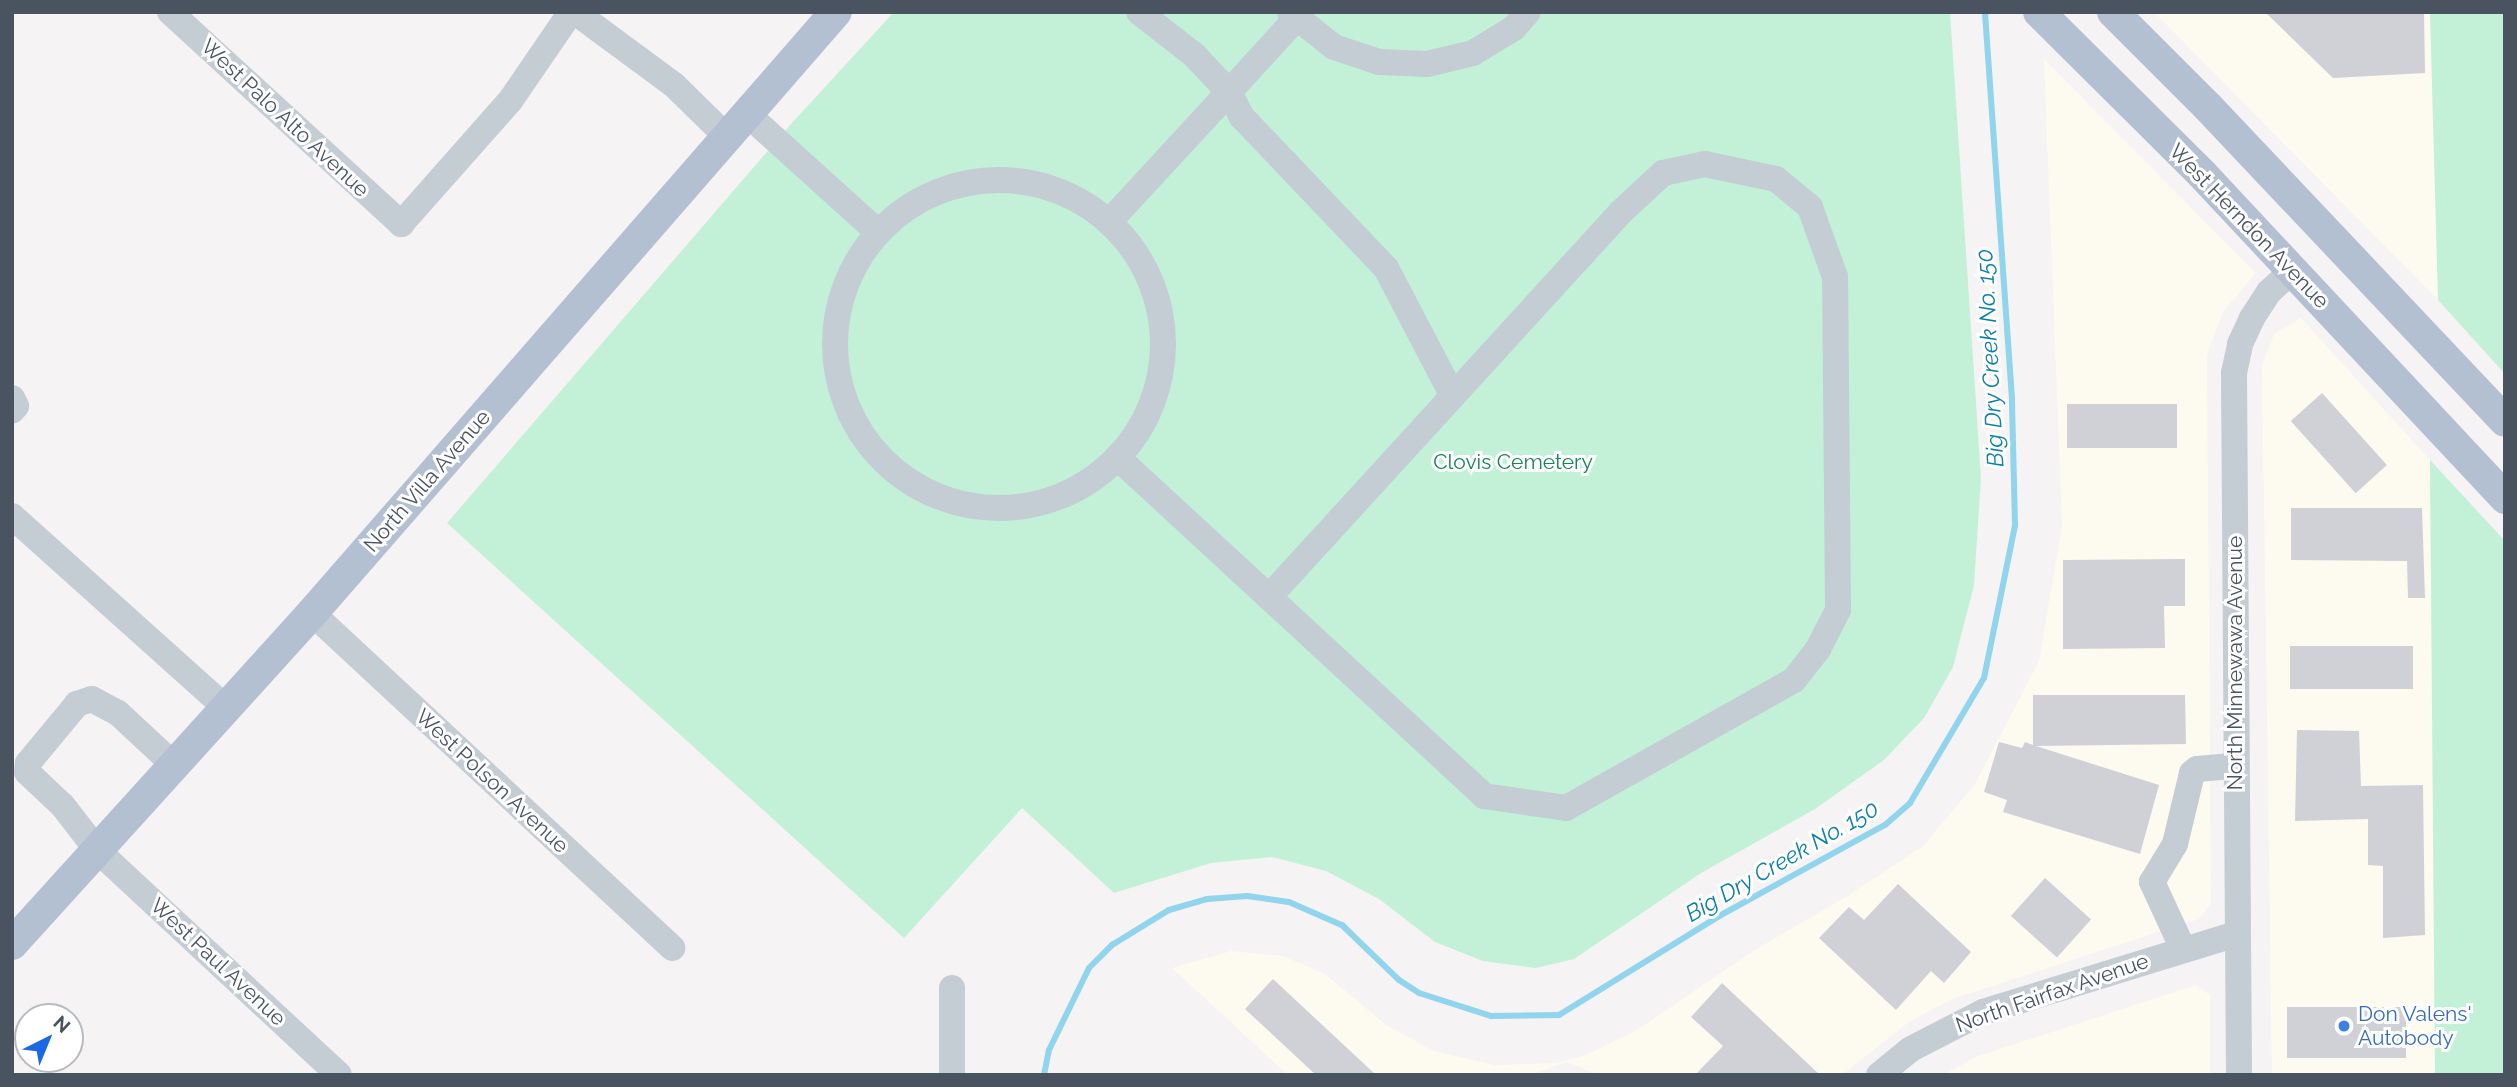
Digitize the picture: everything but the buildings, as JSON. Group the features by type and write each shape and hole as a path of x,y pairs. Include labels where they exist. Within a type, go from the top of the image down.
{"main road":[{"name":"North Villa Avenue","path":"12,944 312,613 735,124 836,12"},
{"name":"West Herndon Avenue","path":"2039,12 2292,270 2505,498"},
{"path":"2113,12 2284,185 2503,419"}],"street":[{"name":"West Palo Alto Avenue","path":"170,12 401,224 510,101 573,12"},
{"path":"573,12 674,85 735,124 878,232"},
{"path":"1139,12 1194,55 1228,92 1242,117 1386,268 1453,396"},
{"path":"1109,222 1296,14 1334,47 1379,62 1427,64 1473,53 1514,28 1528,12"},
{"path":"1117,457 1485,796 1566,808 1794,680 1818,649 1838,610 1835,277 1810,207 1776,179 1705,164 1663,173 1620,212 1269,597"},
{"path":"986,180 1031,182 1072,197 1109,222 1145,272 1159,306 1163,356 1153,404 1117,457 1091,480 1046,502 998,508 948,500 904,478 868,444 846,405 835,363 836,318 849,276 878,232 904,209 943,188 986,180"},
{"name":"North Minnewawa Avenue","path":"2239,1075 2234,373 2240,344 2252,318 2269,292 2292,270"},
{"path":"12,398 16,406 12,411"},
{"path":"12,516 226,708"},
{"name":"West Polson Avenue","path":"312,613 672,948"},
{"name":"West Paul Avenue","path":"174,765 118,713 92,699 77,704 28,763 27,772 63,806 97,850 339,1075"},
{"path":"2183,949 2152,882 2175,844 2192,773 2197,769 2235,765"},
{"name":"North Fairfax Avenue","path":"1879,1075 1911,1049 1983,1012 2237,934"},
{"path":"952,988 952,1075"}],"shaded area":[{"path":"2154,12 2430,12 2438,300"},
{"path":"2044,59 2256,273 2223,312 2207,356 2211,903 2199,919 1952,999 1909,1022 1842,1075 1599,1075 1566,1062 1531,1075 1288,1075 1172,968 1231,951 1283,956 1325,974 1386,1025 1434,1051 1495,1065 1556,1063 1586,1055 1637,1030 1753,951 1844,898 1923,846 1975,784 2039,661 2062,526"},
{"path":"2301,318 2430,460 2435,1075 2272,1075 2262,365 2274,334"},
{"path":"2196,985 2210,995 2210,1075 1943,1075 1978,1056"}],"green space":[{"name":"Clovis Cemetery","path":"894,12 1950,12 1981,478 1974,585 1953,667 1924,718 1884,760 1815,809 1701,873 1574,959 1536,968 1483,961 1435,942 1379,899 1326,871 1272,857 1211,863 1114,893 1022,808 904,938 447,523 791,124"},
{"path":"2430,12 2505,12 2505,374 2438,300"},
{"path":"2430,460 2505,541 2505,1075 2435,1075"}],"waterway":[{"name":"Big Dry Creek No. 150","path":"1044,1075 1049,1050 1089,968 1112,945 1169,910 1207,899 1247,896 1289,902 1342,925 1399,980 1419,993 1491,1016 1559,1015 1721,915 1885,825 1910,803 1984,678 2015,525 2012,399 1985,12"}],"place":[{"name":"Don Valens' Autobody","path":"2344,1026"}]}
